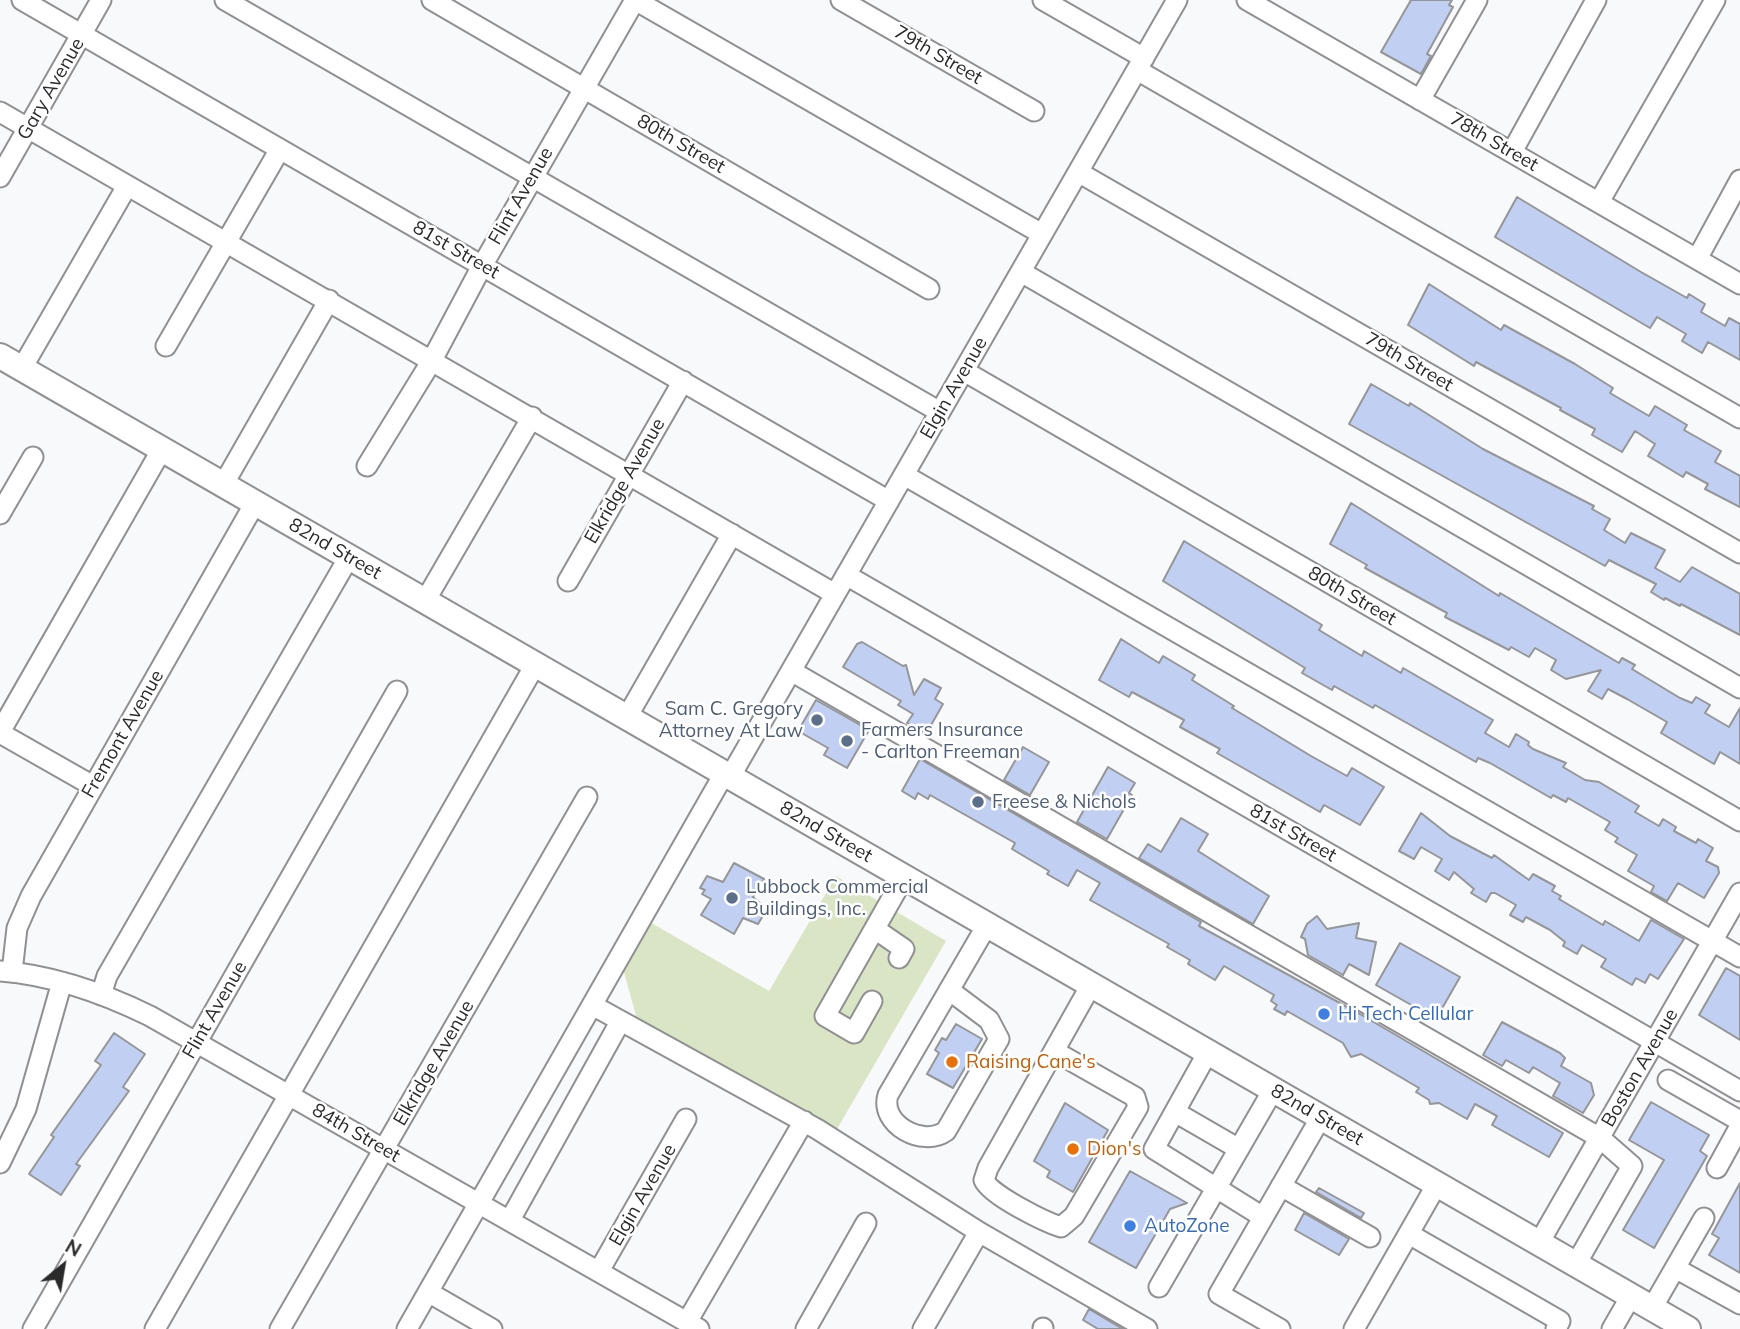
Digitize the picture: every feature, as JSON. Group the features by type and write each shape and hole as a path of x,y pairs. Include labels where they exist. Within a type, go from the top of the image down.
{"main road":[{"name":"82nd Street","path":"0,356 1688,1329"}],"street":[{"name":"81st Street","path":"22,0 889,502"},
{"name":"Gary Avenue","path":"0,177 101,0"},
{"path":"225,0 940,412"},
{"name":"80th Street","path":"432,0 929,289"},
{"path":"635,0 1042,234"},
{"name":"Flint Avenue","path":"367,466 431,362 482,266 635,0"},
{"name":"79th Street","path":"841,0 1034,111"},
{"path":"1043,0 1140,64 1740,418"},
{"name":"Elgin Avenue","path":"407,1329 477,1202 727,775 791,671 1177,0"},
{"name":"78th Street","path":"1248,0 1740,284"},
{"path":"1420,100 1478,0"},
{"path":"1512,152 1596,0"},
{"path":"1599,202 1715,0"},
{"path":"0,113 227,241 431,362 630,473 835,594"},
{"path":"166,346 280,149"},
{"name":"79th Street","path":"1078,172 1740,553"},
{"path":"1697,259 1740,180"},
{"path":"22,368 127,186"},
{"path":"1021,272 1740,688"},
{"path":"223,485 329,300"},
{"name":"80th Street","path":"964,371 1740,821"},
{"name":"Elkridge Avenue","path":"568,581 682,381"},
{"path":"425,601 532,417"},
{"path":"93,786 0,732 162,449"},
{"path":"0,514 33,457"},
{"path":"904,475 1740,957"},
{"name":"Fremont Avenue","path":"6,972 23,912 255,503"},
{"path":"627,717 732,534"},
{"path":"101,995 107,976 349,557"},
{"name":"81st Street","path":"846,575 1740,1091"},
{"path":"155,1329 535,665"},
{"path":"791,671 1600,1138 1632,1166 1576,1264"},
{"name":"Flint Avenue","path":"33,1329 397,691"},
{"name":"Elkridge Avenue","path":"280,1329 587,797"},
{"path":"872,1001 854,1033 825,1016 904,877"},
{"name":"Boston Avenue","path":"1539,1243 1740,893"},
{"path":"949,990 996,1028 939,1123 927,1127 906,1118 899,1109 900,1091 949,1005 949,990 987,925"},
{"path":"875,929 901,944 904,949 899,958"},
{"name":"84th Street","path":"6,972 62,982 101,995 196,1042 693,1326"},
{"path":"0,1163 26,1109 62,982"},
{"path":"1054,1051 1138,1101 1135,1113 1069,1223 1061,1227 1049,1224 993,1191 984,1180 1054,1051 1091,985"},
{"path":"592,1005 804,1121 979,1232 1147,1329"},
{"path":"510,1220 620,1022"},
{"path":"1208,1052 1154,1149 1263,1217"},
{"path":"1668,1080 1740,1124 1717,1168"},
{"path":"1159,1287 1273,1090"},
{"path":"1175,1112 1239,1149"},
{"path":"1280,1329 1219,1294 1321,1117"},
{"name":"Elgin Avenue","path":"599,1272 686,1119"},
{"path":"693,1326 804,1121"},
{"path":"1354,1329 1437,1184"},
{"path":"1281,1186 1370,1237"},
{"path":"1612,1329 1675,1268 1704,1218"},
{"path":"806,1329 866,1223"},
{"path":"923,1329 979,1232"},
{"path":"1409,1234 1560,1321 1556,1329"},
{"path":"1675,1268 1740,1304"},
{"path":"428,1292 492,1329"}],"green space":[{"path":"836,876 946,941 833,1136 638,1023 622,965 648,921 769,991"}],"building":[{"path":"1411,0 1452,0 1449,5 1453,7 1427,54 1431,56 1421,74 1381,52"},
{"path":"1517,197 1687,298 1689,294 1705,304 1701,312 1725,326 1729,318 1740,324 1740,360 1708,342 1702,353 1682,341 1686,334 1657,317 1650,328 1495,237"},
{"path":"1429,284 1501,330 1504,325 1575,364 1613,388 1610,393 1649,416 1655,406 1687,425 1684,430 1721,451 1715,462 1740,476 1740,507 1705,489 1708,484 1686,472 1683,477 1648,456 1655,444 1635,431 1622,452 1592,435 1595,429 1560,410 1561,408 1476,362 1474,366 1408,325"},
{"path":"1371,384 1409,406 1410,403 1483,449 1594,506 1592,509 1610,519 1604,530 1625,543 1631,533 1665,550 1655,568 1680,582 1692,567 1740,594 1740,635 1681,604 1680,606 1665,598 1664,600 1651,592 1656,584 1609,560 1605,566 1349,424"},
{"path":"1351,503 1499,596 1500,593 1619,663 1622,658 1635,665 1632,669 1680,698 1692,703 1696,697 1710,705 1705,713 1729,727 1740,708 1740,764 1720,752 1714,764 1661,733 1667,722 1608,689 1602,699 1588,691 1601,670 1566,679 1551,670 1556,660 1535,648 1529,657 1511,647 1509,650 1445,617 1447,613 1365,568 1367,565 1330,544"},
{"path":"1184,541 1322,625 1319,630 1362,656 1364,651 1401,673 1403,668 1493,720 1485,733 1509,747 1516,734 1529,742 1528,745 1533,749 1566,763 1563,767 1585,780 1599,782 1639,806 1635,812 1659,826 1663,819 1676,827 1674,831 1696,843 1698,839 1713,848 1706,861 1718,867 1719,873 1704,898 1678,883 1667,901 1651,892 1654,886 1628,871 1637,855 1615,842 1618,838 1605,830 1610,822 1568,798 1566,802 1553,795 1551,798 1490,763 1478,758 1476,762 1375,705 1373,708 1334,686 1332,690 1302,673 1305,668 1163,581"},
{"path":"1121,639 1159,663 1163,656 1195,675 1192,680 1234,706 1232,708 1311,756 1347,776 1352,768 1384,787 1360,825 1324,805 1320,812 1217,753 1220,749 1180,727 1184,720 1132,692 1129,697 1099,680"},
{"path":"862,642 903,666 906,665 914,695 924,679 941,688 935,699 943,704 926,734 907,723 913,714 898,705 901,701 843,667 857,644"},
{"path":"816,700 869,730 847,768 824,755 828,748 798,731"},
{"path":"1023,747 1049,762 1030,795 1004,780"},
{"path":"920,759 1201,922 1199,926 1360,1014 1563,1133 1549,1157 1492,1125 1497,1116 1475,1104 1467,1119 1439,1103 1430,1104 1429,1100 1416,1092 1419,1088 1361,1054 1351,1057 1343,1043 1287,1011 1285,1015 1274,1009 1277,1005 1271,1001 1274,995 1224,966 1215,980 1188,964 1190,960 1167,947 1169,944 1090,900 1100,883 1077,870 1068,886 1012,849 1015,843 930,795 928,799 918,793 915,799 902,791"},
{"path":"1108,767 1135,783 1129,793 1132,795 1107,839 1077,822"},
{"path":"1421,813 1450,836 1492,858 1494,855 1529,880 1533,874 1555,886 1552,891 1561,896 1559,899 1603,925 1605,921 1639,941 1651,920 1684,939 1658,979 1650,974 1645,983 1636,978 1632,985 1601,967 1606,959 1582,945 1577,954 1563,946 1565,942 1550,930 1526,917 1523,922 1510,915 1516,905 1495,893 1491,893 1486,902 1471,893 1474,889 1454,872 1449,880 1435,871 1442,859 1421,847 1414,859 1399,851"},
{"path":"1181,818 1208,834 1198,851 1269,896 1253,924 1139,858 1148,844 1161,852"},
{"name":"Lubbock Commercial Buildings, Inc.","path":"734,863 764,879 753,897 767,909 758,924 743,918 734,934 701,915 711,899 702,894 705,890 700,888 707,876 723,882"},
{"path":"1317,916 1327,929 1359,923 1356,938 1376,942 1369,975 1349,964 1343,975 1308,955 1305,939 1301,937 1307,924"},
{"path":"1400,943 1460,977 1436,1019 1376,985"},
{"path":"1726,968 1740,976 1740,1040 1699,1015"},
{"path":"1502,1022 1560,1053 1565,1058 1561,1066 1591,1083 1594,1095 1583,1113 1553,1096 1560,1083 1533,1067 1529,1073 1506,1060 1502,1066 1483,1055"},
{"name":"Raising Cane's","path":"956,1024 982,1039 953,1088 927,1074 939,1053 935,1050 942,1038 946,1040"},
{"path":"114,1033 145,1054 123,1087 129,1091 76,1164 80,1166 61,1195 29,1174 54,1137 51,1135 101,1065 95,1061"},
{"path":"1651,1102 1709,1135 1700,1151 1707,1156 1654,1248 1623,1230 1664,1160 1629,1140"},
{"name":"Dion's","path":"1065,1103 1108,1130 1073,1192 1047,1177 1050,1171 1034,1161"},
{"name":"AutoZone","path":"1130,1171 1187,1203 1170,1209 1136,1268 1089,1242"},
{"path":"1740,1183 1740,1273 1709,1255 1719,1238 1712,1234"},
{"path":"1319,1188 1364,1213 1361,1218 1316,1192"},
{"path":"1304,1213 1349,1239 1339,1255 1295,1230"},
{"path":"1089,1309 1123,1329 1098,1329 1083,1320"}],"place":[{"name":"Sam C. Gregory Attorney At Law","path":"817,720"},
{"name":"Farmers Insurance - Carlton Freeman","path":"847,741"},
{"name":"Freese & Nichols","path":"978,802"},
{"name":"Lubbock Commercial Buildings, Inc.","path":"732,898"},
{"name":"Hi Tech Cellular","path":"1324,1014"},
{"name":"Raising Cane's","path":"952,1062"},
{"name":"Dion's","path":"1073,1149"},
{"name":"AutoZone","path":"1130,1226"}]}
